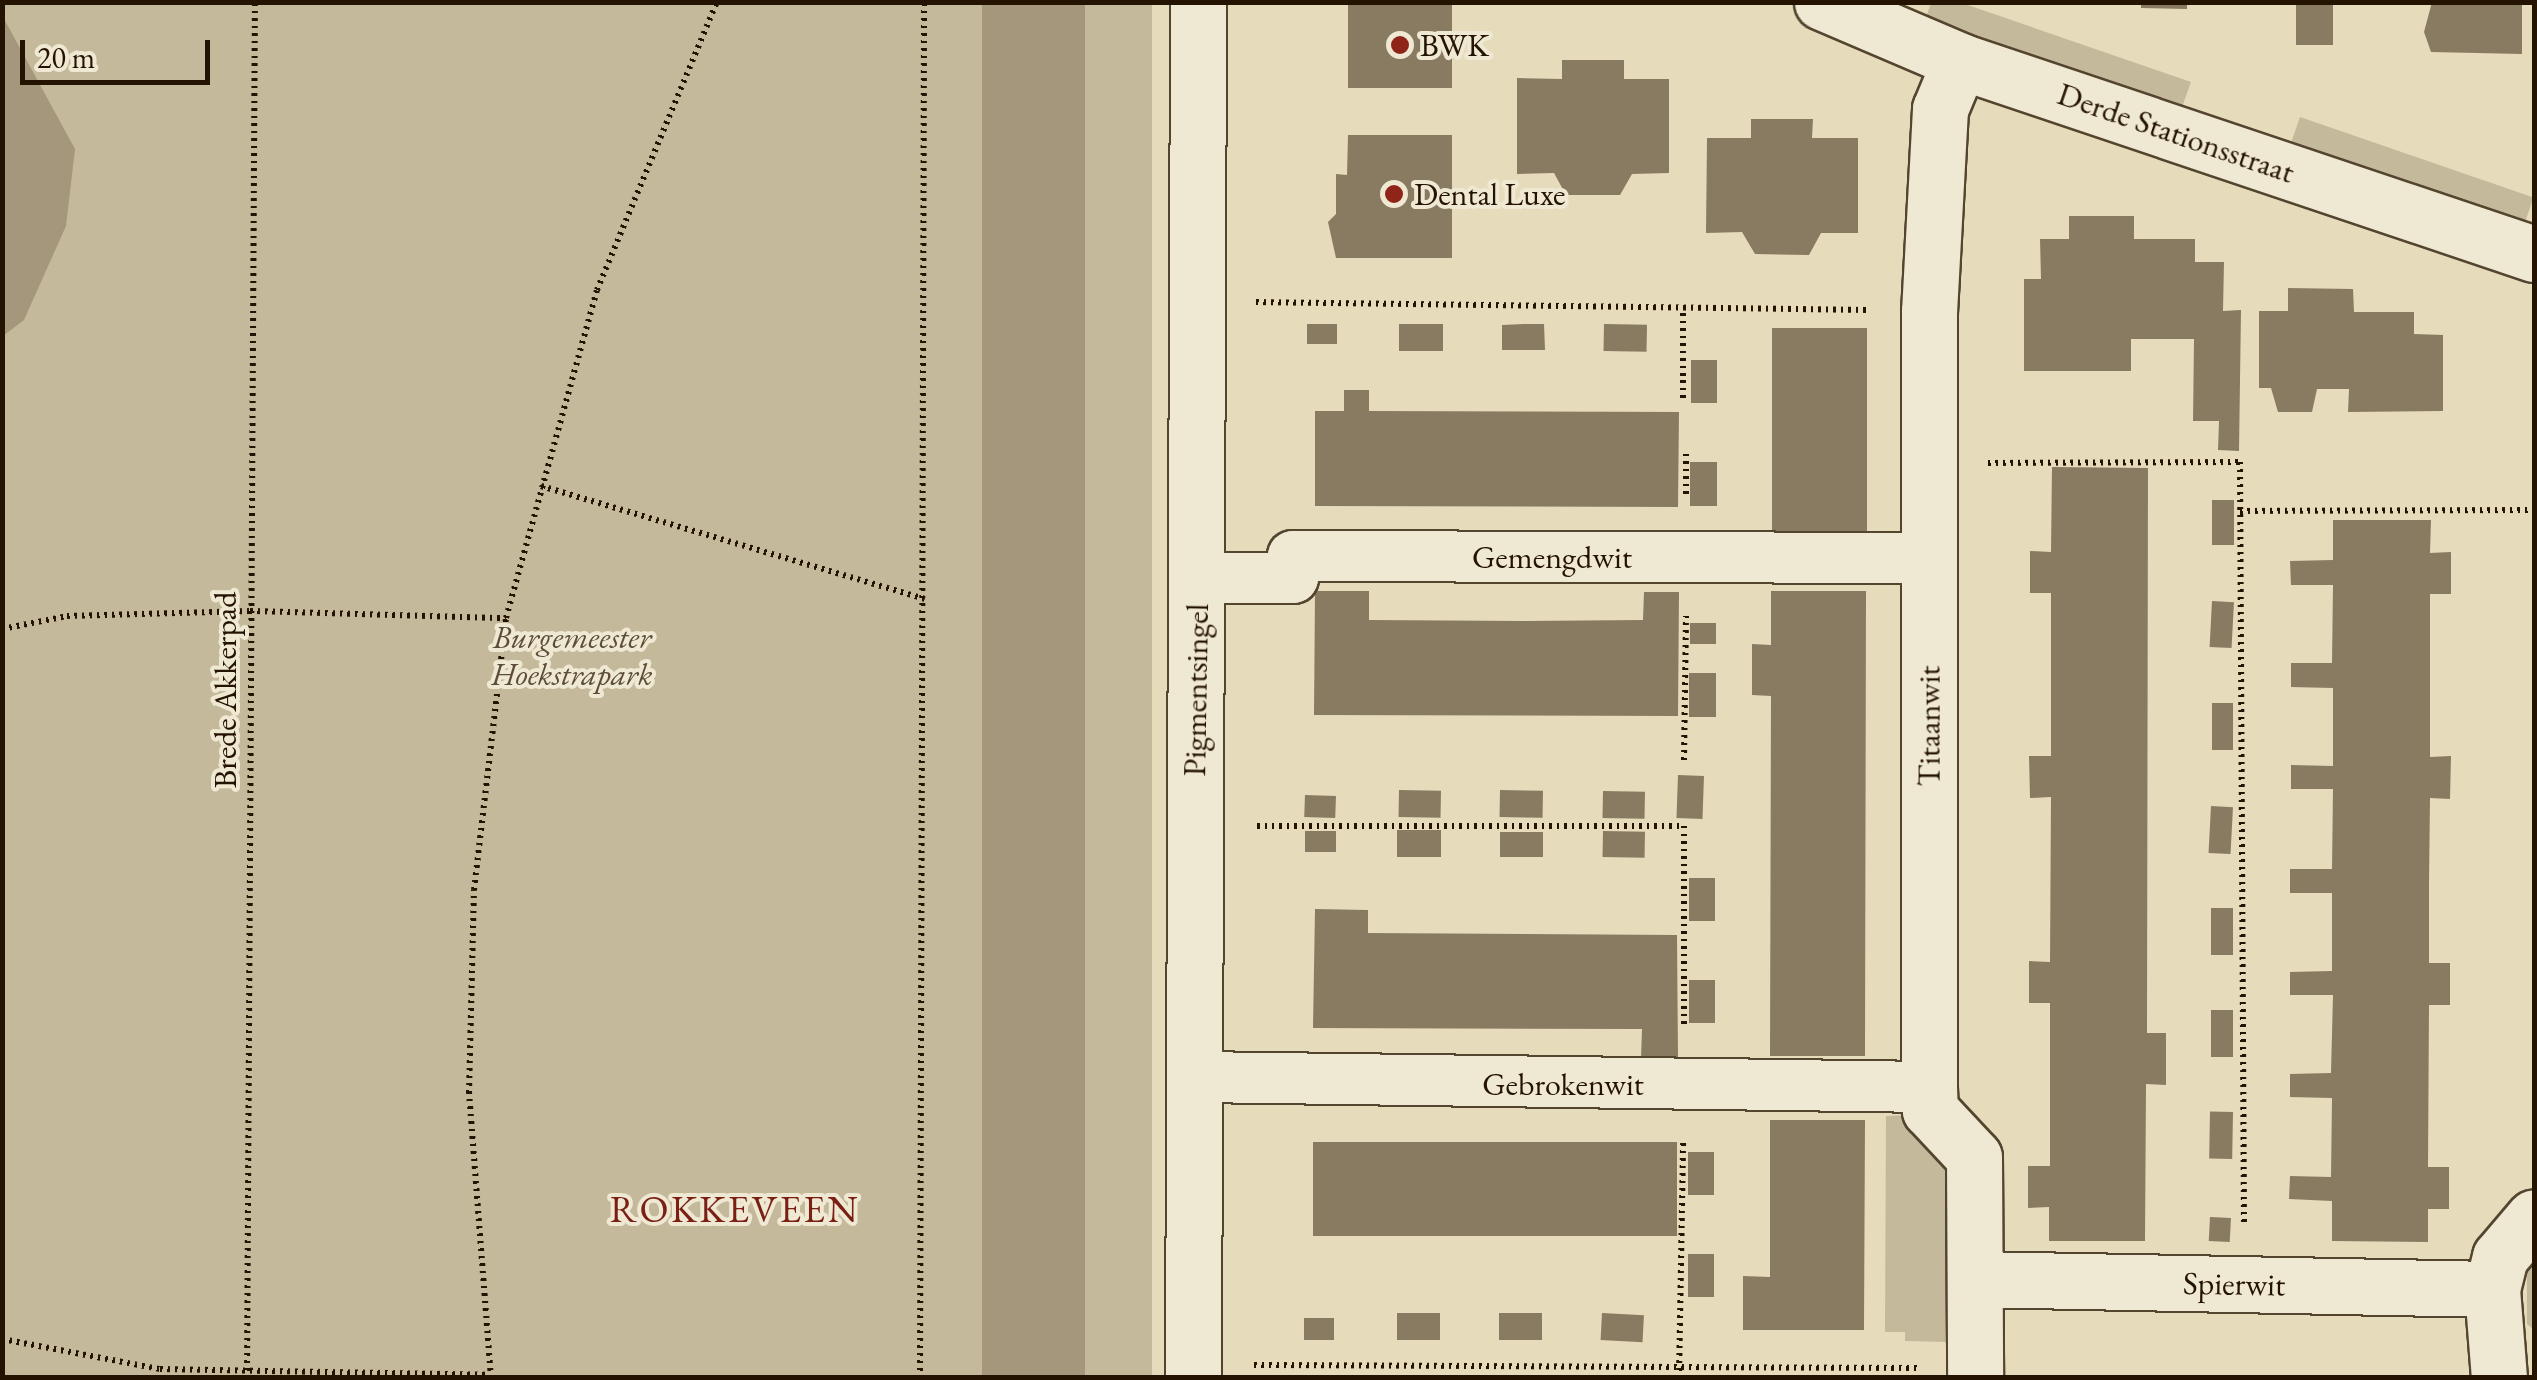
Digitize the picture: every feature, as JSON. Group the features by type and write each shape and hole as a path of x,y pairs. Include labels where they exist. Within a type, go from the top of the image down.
{"street":[{"name":"Pigmentsingel","path":"1193,1371 1198,2"},
{"name":"Derde Stationsstraat","path":"1822,2 1960,61 2534,254"},
{"name":"Titaanwit","path":"1960,61 1940,109 1929,311 1929,1087 1930,1110 1974,1157 1975,1373"},
{"name":"Gemengdwit","path":"1198,578 1293,578 1293,556 1929,558"},
{"name":"Gebrokenwit","path":"1196,1078 1929,1087"},
{"path":"2499,1378 2492,1289 2500,1257 2534,1217"},
{"name":"Spierwit","path":"1976,1279 2492,1289"}],"path":[{"name":"Brede Akkerpad","path":"248,1375 255,2"},
{"path":"2,1339 160,1369 248,1375 491,1376 469,1093 474,890 506,618 597,290 716,2"},
{"path":"920,1378 924,2"},
{"path":"1198,302 1929,311"},
{"path":"1683,308 1683,398"},
{"path":"1929,463 2240,462 2244,1284"},
{"path":"541,486 925,598"},
{"path":"2240,510 2534,510"},
{"path":"1684,760 1687,557"},
{"path":"2,629 67,616 250,612 506,618"},
{"path":"1193,826 1684,826 1679,1373"},
{"path":"1193,1371 1975,1373"}],"green space":[{"name":"Burgemeester Hoekstrapark","path":"2,3 1152,3 1152,1377 2,1377"},
{"path":"1931,3 1962,3 2191,82 2181,110 1925,20"},
{"path":"2300,117 2534,197 2524,226 2290,145"},
{"path":"1907,1115 1907,1130 1949,1170 1948,1342 1905,1341 1905,1332 1885,1332 1886,1116"},
{"path":"2534,1257 2534,1330 2527,1324 2527,1265"}],"shaded area":[{"path":"982,3 1085,3 1085,1377 982,1377"},
{"path":"3,17 75,149 66,226 24,320 3,336"}],"building":[{"name":"BWK","path":"1348,2 1452,2 1452,88 1348,88"},
{"path":"2141,2 2187,2 2187,9 2141,8"},
{"path":"2296,2 2333,2 2333,45 2296,45"},
{"path":"2432,2 2522,2 2522,54 2431,52 2424,32"},
{"path":"1562,60 1624,60 1624,79 1669,79 1669,173 1632,174 1620,195 1566,195 1554,173 1517,174 1517,78 1562,79"},
{"path":"1751,119 1813,119 1812,138 1858,138 1858,233 1821,233 1809,255 1755,254 1742,232 1706,233 1707,138 1751,138"},
{"name":"Dental Luxe","path":"1348,135 1452,135 1452,258 1336,258 1328,222 1336,214 1336,174 1347,175"},
{"path":"2069,216 2134,216 2134,239 2195,239 2195,262 2224,262 2223,311 2241,310 2239,451 2218,450 2219,421 2193,421 2194,339 2131,339 2131,371 2024,371 2024,279 2041,279 2040,239 2069,239"},
{"path":"2288,288 2353,289 2354,312 2414,312 2414,334 2443,335 2443,411 2348,412 2349,389 2317,389 2312,412 2278,412 2271,388 2259,388 2259,311 2288,311"},
{"path":"1307,324 1337,324 1337,344 1307,344"},
{"path":"1399,324 1443,324 1443,351 1399,351"},
{"path":"1544,324 1545,350 1502,350 1502,325"},
{"path":"1604,324 1647,325 1647,352 1604,351"},
{"path":"1772,328 1867,328 1867,538 1772,538"},
{"path":"1691,360 1717,360 1717,403 1691,403"},
{"path":"1344,390 1369,390 1369,411 1679,412 1678,507 1315,506 1315,411 1344,411"},
{"path":"1690,462 1717,462 1717,506 1690,506"},
{"path":"2052,467 2148,468 2147,1033 2166,1033 2166,1085 2146,1084 2145,1241 2049,1241 2049,1207 2028,1208 2028,1166 2050,1166 2050,1003 2029,1003 2029,961 2050,962 2051,797 2030,798 2029,756 2051,756 2051,593 2030,593 2030,551 2051,552"},
{"path":"2212,500 2234,500 2234,545 2212,545"},
{"path":"2333,520 2431,520 2430,553 2451,552 2451,594 2430,594 2430,757 2451,756 2450,799 2430,798 2429,963 2450,963 2450,1005 2429,1005 2428,1167 2449,1167 2449,1209 2428,1209 2428,1242 2332,1241 2332,1201 2289,1199 2290,1176 2331,1177 2332,1098 2290,1097 2290,1074 2331,1073 2333,995 2290,995 2290,972 2332,971 2332,893 2290,893 2290,869 2332,869 2333,789 2291,789 2291,765 2333,766 2333,688 2291,687 2291,663 2332,663 2333,585 2291,585 2290,561 2333,560"},
{"path":"1315,591 1369,591 1369,620 1523,621 1643,620 1644,592 1679,592 1678,716 1314,715"},
{"path":"1771,591 1866,591 1865,1056 1770,1056 1771,696 1752,695 1752,644 1771,645"},
{"path":"2212,601 2234,602 2232,648 2210,647"},
{"path":"1690,623 1716,623 1716,644 1690,644"},
{"path":"1689,673 1716,673 1716,717 1689,717"},
{"path":"2212,703 2233,703 2233,750 2212,750"},
{"path":"1678,775 1704,776 1702,819 1676,818"},
{"path":"1399,790 1441,791 1441,818 1399,817"},
{"path":"1500,790 1543,791 1543,818 1500,817"},
{"path":"1603,791 1645,792 1645,819 1603,818"},
{"path":"1305,795 1336,796 1335,818 1304,817"},
{"path":"2211,806 2233,807 2231,854 2209,853"},
{"path":"1397,830 1441,830 1441,857 1397,857"},
{"path":"1305,831 1336,831 1336,852 1305,852"},
{"path":"1603,831 1645,832 1645,858 1603,857"},
{"path":"1500,832 1543,832 1543,857 1500,857"},
{"path":"1689,878 1715,878 1715,921 1689,921"},
{"path":"2211,908 2233,908 2233,955 2211,955"},
{"path":"1315,909 1368,910 1368,933 1677,935 1678,1058 1641,1058 1642,1029 1313,1028"},
{"path":"1689,980 1715,980 1715,1023 1689,1023"},
{"path":"2211,1010 2233,1010 2233,1057 2211,1057"},
{"path":"2210,1112 2233,1112 2232,1159 2209,1159"},
{"path":"1770,1120 1865,1120 1864,1330 1743,1330 1743,1276 1770,1277"},
{"path":"1313,1142 1677,1142 1677,1236 1313,1236"},
{"path":"1688,1152 1714,1152 1714,1195 1688,1195"},
{"path":"2210,1217 2231,1218 2230,1242 2209,1241"},
{"path":"1688,1254 1714,1254 1714,1297 1688,1297"},
{"path":"1397,1313 1440,1313 1440,1340 1397,1340"},
{"path":"1499,1313 1542,1313 1542,1340 1499,1340"},
{"path":"1602,1313 1644,1315 1643,1342 1601,1340"},
{"path":"1304,1318 1334,1318 1334,1340 1304,1340"}],"place":[{"name":"BWK","path":"1400,45"},
{"name":"Dental Luxe","path":"1394,194"}],"district":[{"name":"ROKKEVEEN","path":"735,1209"}]}
